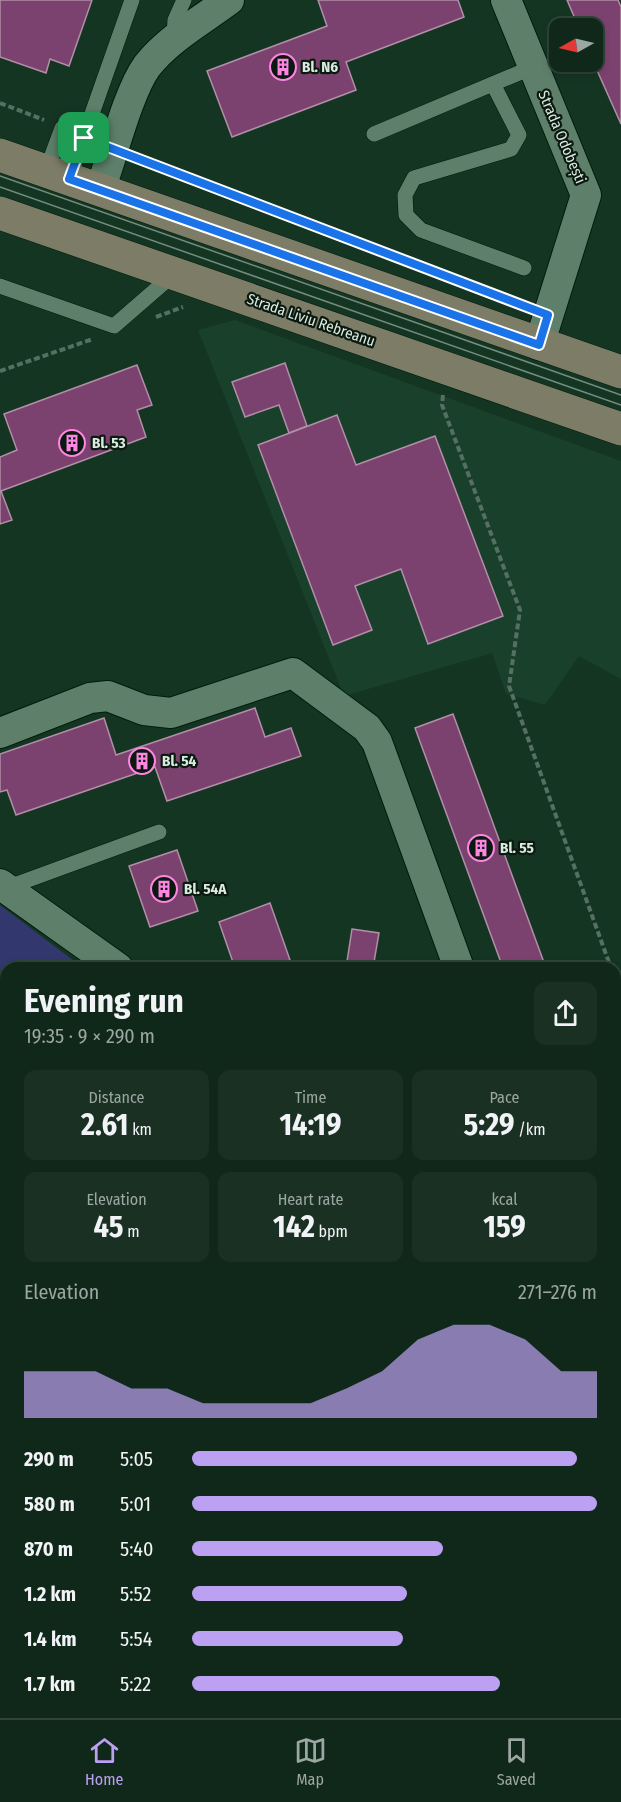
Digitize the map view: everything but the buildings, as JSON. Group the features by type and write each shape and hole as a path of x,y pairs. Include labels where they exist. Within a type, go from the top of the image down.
{"main road":[{"path":"0,155 621,372"},
{"name":"Strada Liviu Rebreanu","path":"0,213 621,429"}],"street":[{"path":"100,190 137,85 146,67 174,41 229,0"},
{"name":"Strada Odobești","path":"506,0 586,195 539,345"},
{"path":"0,734 90,698 108,696 144,710 171,713 293,673 367,728 377,742 457,962"},
{"path":"3,886 110,962"}],"lane":[{"path":"57,175 132,0"},
{"path":"174,41 175,20 184,0"},
{"path":"374,134 533,67"},
{"path":"493,84 519,135 517,142 511,149 414,178 405,195 406,215 421,230 524,268"},
{"path":"57,175 62,128"},
{"path":"0,286 114,326 174,273"},
{"path":"3,886 159,832"}],"path":[{"path":"0,103 62,128"},
{"path":"114,151 492,294"},
{"path":"445,367 442,405 520,610 509,687 609,962"}],"shaded area":[{"path":"235,320 621,461 621,679 579,656 545,705 506,694 492,653 344,696 198,330"},
{"path":"0,905 75,962 0,962"}],"tram line":[{"path":"0,176 621,395"},
{"path":"0,187 621,405"}],"place":[{"name":"Bl. N6","path":"283,67"},
{"name":"Bl. 53","path":"72,443"},
{"name":"Bl. 54","path":"142,761"},
{"name":"Bl. 55","path":"481,848"},
{"name":"Bl. 54A","path":"164,889"}],"route":[{"path":"84,138 548,315 539,345 69,179 84,138"}]}
